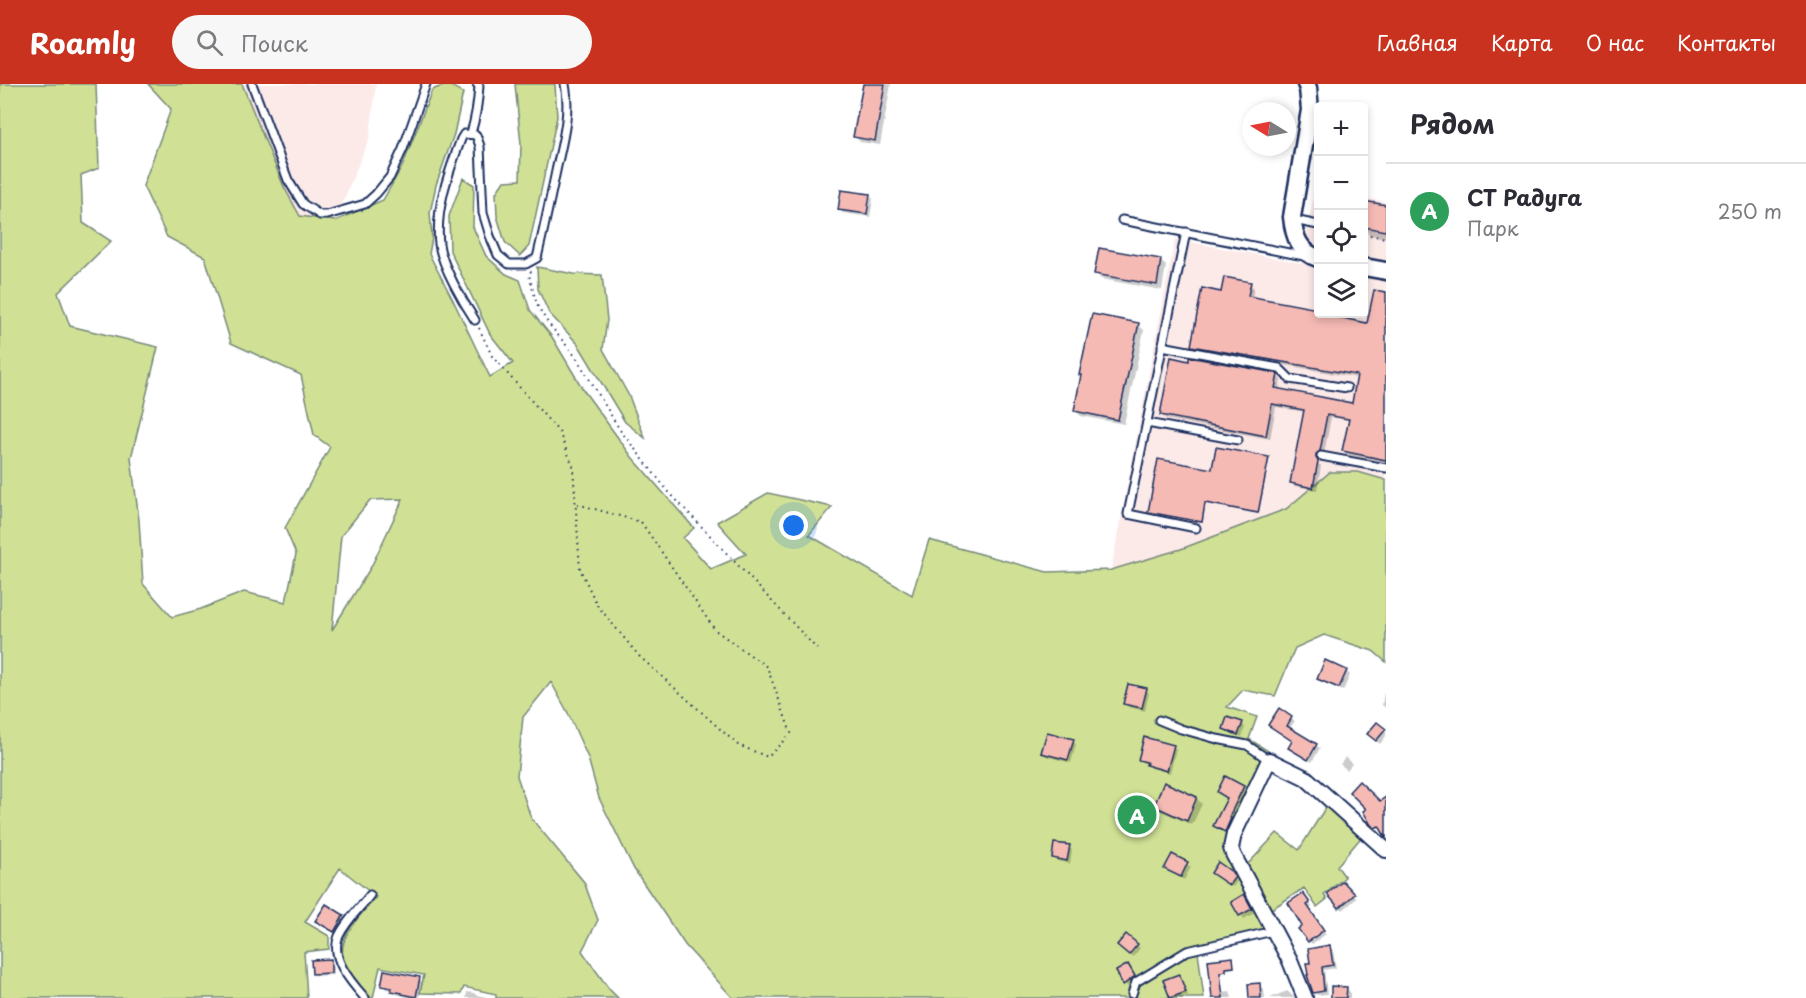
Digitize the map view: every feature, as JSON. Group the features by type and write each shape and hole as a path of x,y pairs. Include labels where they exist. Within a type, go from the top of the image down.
{"street":[{"path":"1306,84 1310,110 1292,220 1293,232 1300,246 1314,257"},
{"path":"1368,268 1386,271"},
{"path":"1305,998 1290,961 1231,848 1234,834 1269,760 1306,778 1386,850"}],"lane":[{"path":"252,84 288,180 303,204 320,214 327,215 365,204 390,177 403,149 426,84"},
{"path":"471,133 478,104 479,86 477,84"},
{"path":"475,321 450,275 439,247 441,205 447,178 461,139 464,134 477,135 480,146 483,213 498,255 509,264 517,266 526,264 537,258 566,122 567,96 564,84"},
{"path":"1122,220 1314,258"},
{"path":"1292,220 1314,224"},
{"path":"1186,232 1128,514 1196,528"},
{"path":"1162,346 1279,368 1290,379 1347,388"},
{"path":"1147,423 1238,440"},
{"path":"1321,456 1386,468"},
{"path":"1159,720 1208,737 1247,745 1269,760"},
{"path":"365,998 348,978 339,960 336,947 341,932 370,895"},
{"path":"1132,994 1136,982 1187,951 1274,931"}],"path":[{"path":"1368,235 1386,238"},
{"path":"537,258 529,275 537,305 548,323 576,357 620,430 667,490 816,649"},
{"path":"475,321 492,356 559,432 573,466 580,569 597,605 639,656 738,745 768,757 791,733 767,667 715,630 640,522 577,504"}],"shaded area":[{"path":"242,84 376,84 370,136 335,221 300,216 284,187"},
{"path":"1314,194 1314,318 1368,318 1368,199 1386,202 1386,480 1358,472 1330,472 1286,509 1181,549 1111,570 1175,239 1301,263"}],"green space":[{"path":"0,84 96,84 99,168 81,175 83,223 111,241 58,293 70,326 158,347 131,458 139,520 143,584 172,617 201,609 244,592 286,602 296,554 285,528 330,447 314,435 301,375 231,343 205,257 167,237 143,186 171,109 148,84 242,84 284,187 300,216 335,221 383,200 403,165 432,90 448,86 463,93 454,134 436,185 430,213 432,238 429,254 490,377 513,363 490,334 450,251 449,216 463,178 474,185 473,227 486,256 506,274 520,280 530,310 552,337 584,391 632,457 694,528 683,538 711,569 746,554 717,522 768,493 832,507 809,535 912,595 929,540 1047,572 1111,570 1181,549 1286,509 1330,472 1358,472 1386,480 1386,662 1373,651 1324,635 1295,648 1275,696 1243,690 1227,707 1257,717 1249,739 1276,756 1239,837 1239,851 1247,865 1277,833 1299,850 1329,802 1364,834 1337,866 1345,877 1324,895 1327,899 1317,907 1304,888 1270,910 1273,935 1198,952 1204,998 733,998 685,945 634,869 599,798 588,758 551,682 523,717 517,776 531,818 584,882 598,920 582,951 618,998 496,998 496,994 464,987 461,994 420,993 424,975 380,967 373,998 371,998 352,977 342,954 347,934 376,897 340,868 305,922 329,936 329,949 304,952 307,998 0,998","holes":["403,499 371,567 332,630 341,536 370,500"]},
{"path":"515,84 555,84 557,117 529,246 520,256 505,242 497,216 496,193 504,181 520,180 521,144"},
{"path":"537,267 574,274 602,275 607,320 603,349 629,396 645,438 625,422 578,344 549,313 538,289"}],"building":[{"path":"863,84 885,84 875,141 853,137"},
{"path":"841,190 870,194 867,214 838,210"},
{"path":"1368,202 1386,205 1385,231 1368,228"},
{"path":"1099,248 1161,259 1157,285 1094,274"},
{"path":"1224,277 1251,282 1248,296 1314,308 1314,318 1341,318 1367,323 1374,290 1386,292 1386,460 1342,451 1349,419 1327,415 1320,451 1316,454 1318,461 1313,488 1290,483 1304,410 1272,404 1266,436 1160,415 1171,357 1189,361 1189,357 1276,373 1278,375 1275,388 1352,403 1357,375 1191,346 1202,288 1221,292"},
{"path":"1092,314 1139,323 1118,420 1074,411"},
{"path":"1216,447 1269,457 1258,513 1205,503 1202,522 1148,512 1158,459 1212,469"},
{"path":"1325,660 1347,670 1339,688 1317,679"},
{"path":"1128,684 1147,688 1142,708 1123,704"},
{"path":"1279,708 1292,717 1287,726 1317,744 1308,760 1288,748 1292,741 1268,725"},
{"path":"1227,717 1243,722 1238,735 1223,729"},
{"path":"1377,722 1386,729 1376,741 1367,734"},
{"path":"1047,732 1074,739 1068,760 1041,753"},
{"path":"1144,737 1174,745 1167,771 1146,765 1147,762 1138,760"},
{"path":"1225,776 1244,786 1229,817 1231,818 1225,832 1213,826 1227,798 1217,792"},
{"path":"1359,781 1380,801 1386,797 1386,838 1379,826 1375,828 1371,825 1363,811 1366,809 1349,792"},
{"path":"1164,782 1197,797 1187,821 1154,806"},
{"path":"1054,843 1070,845 1067,861 1052,858"},
{"path":"1172,854 1188,862 1181,877 1164,869"},
{"path":"1218,862 1235,877 1229,885 1211,873"},
{"path":"1343,881 1355,894 1339,908 1327,894"},
{"path":"1303,893 1310,903 1307,905 1324,930 1308,942 1298,929 1302,926 1288,903"},
{"path":"1244,894 1252,909 1239,916 1231,902"},
{"path":"326,904 344,915 334,932 315,921"},
{"path":"1126,934 1138,944 1129,955 1117,945"},
{"path":"1330,945 1333,965 1322,967 1324,991 1313,993 1307,975 1306,963 1310,963 1308,949"},
{"path":"1233,957 1234,967 1220,972 1223,998 1212,998 1208,960"},
{"path":"331,959 331,973 312,974 311,960"},
{"path":"1128,964 1135,976 1123,985 1116,971"},
{"path":"384,970 420,977 416,997 381,986"},
{"path":"1179,974 1186,992 1170,998 1163,980"},
{"path":"1260,983 1261,998 1249,998 1248,984"},
{"path":"1331,986 1347,987 1346,998 1331,998"}],"place":[{"name":"СТ Радуга","path":"1137,815"}]}
